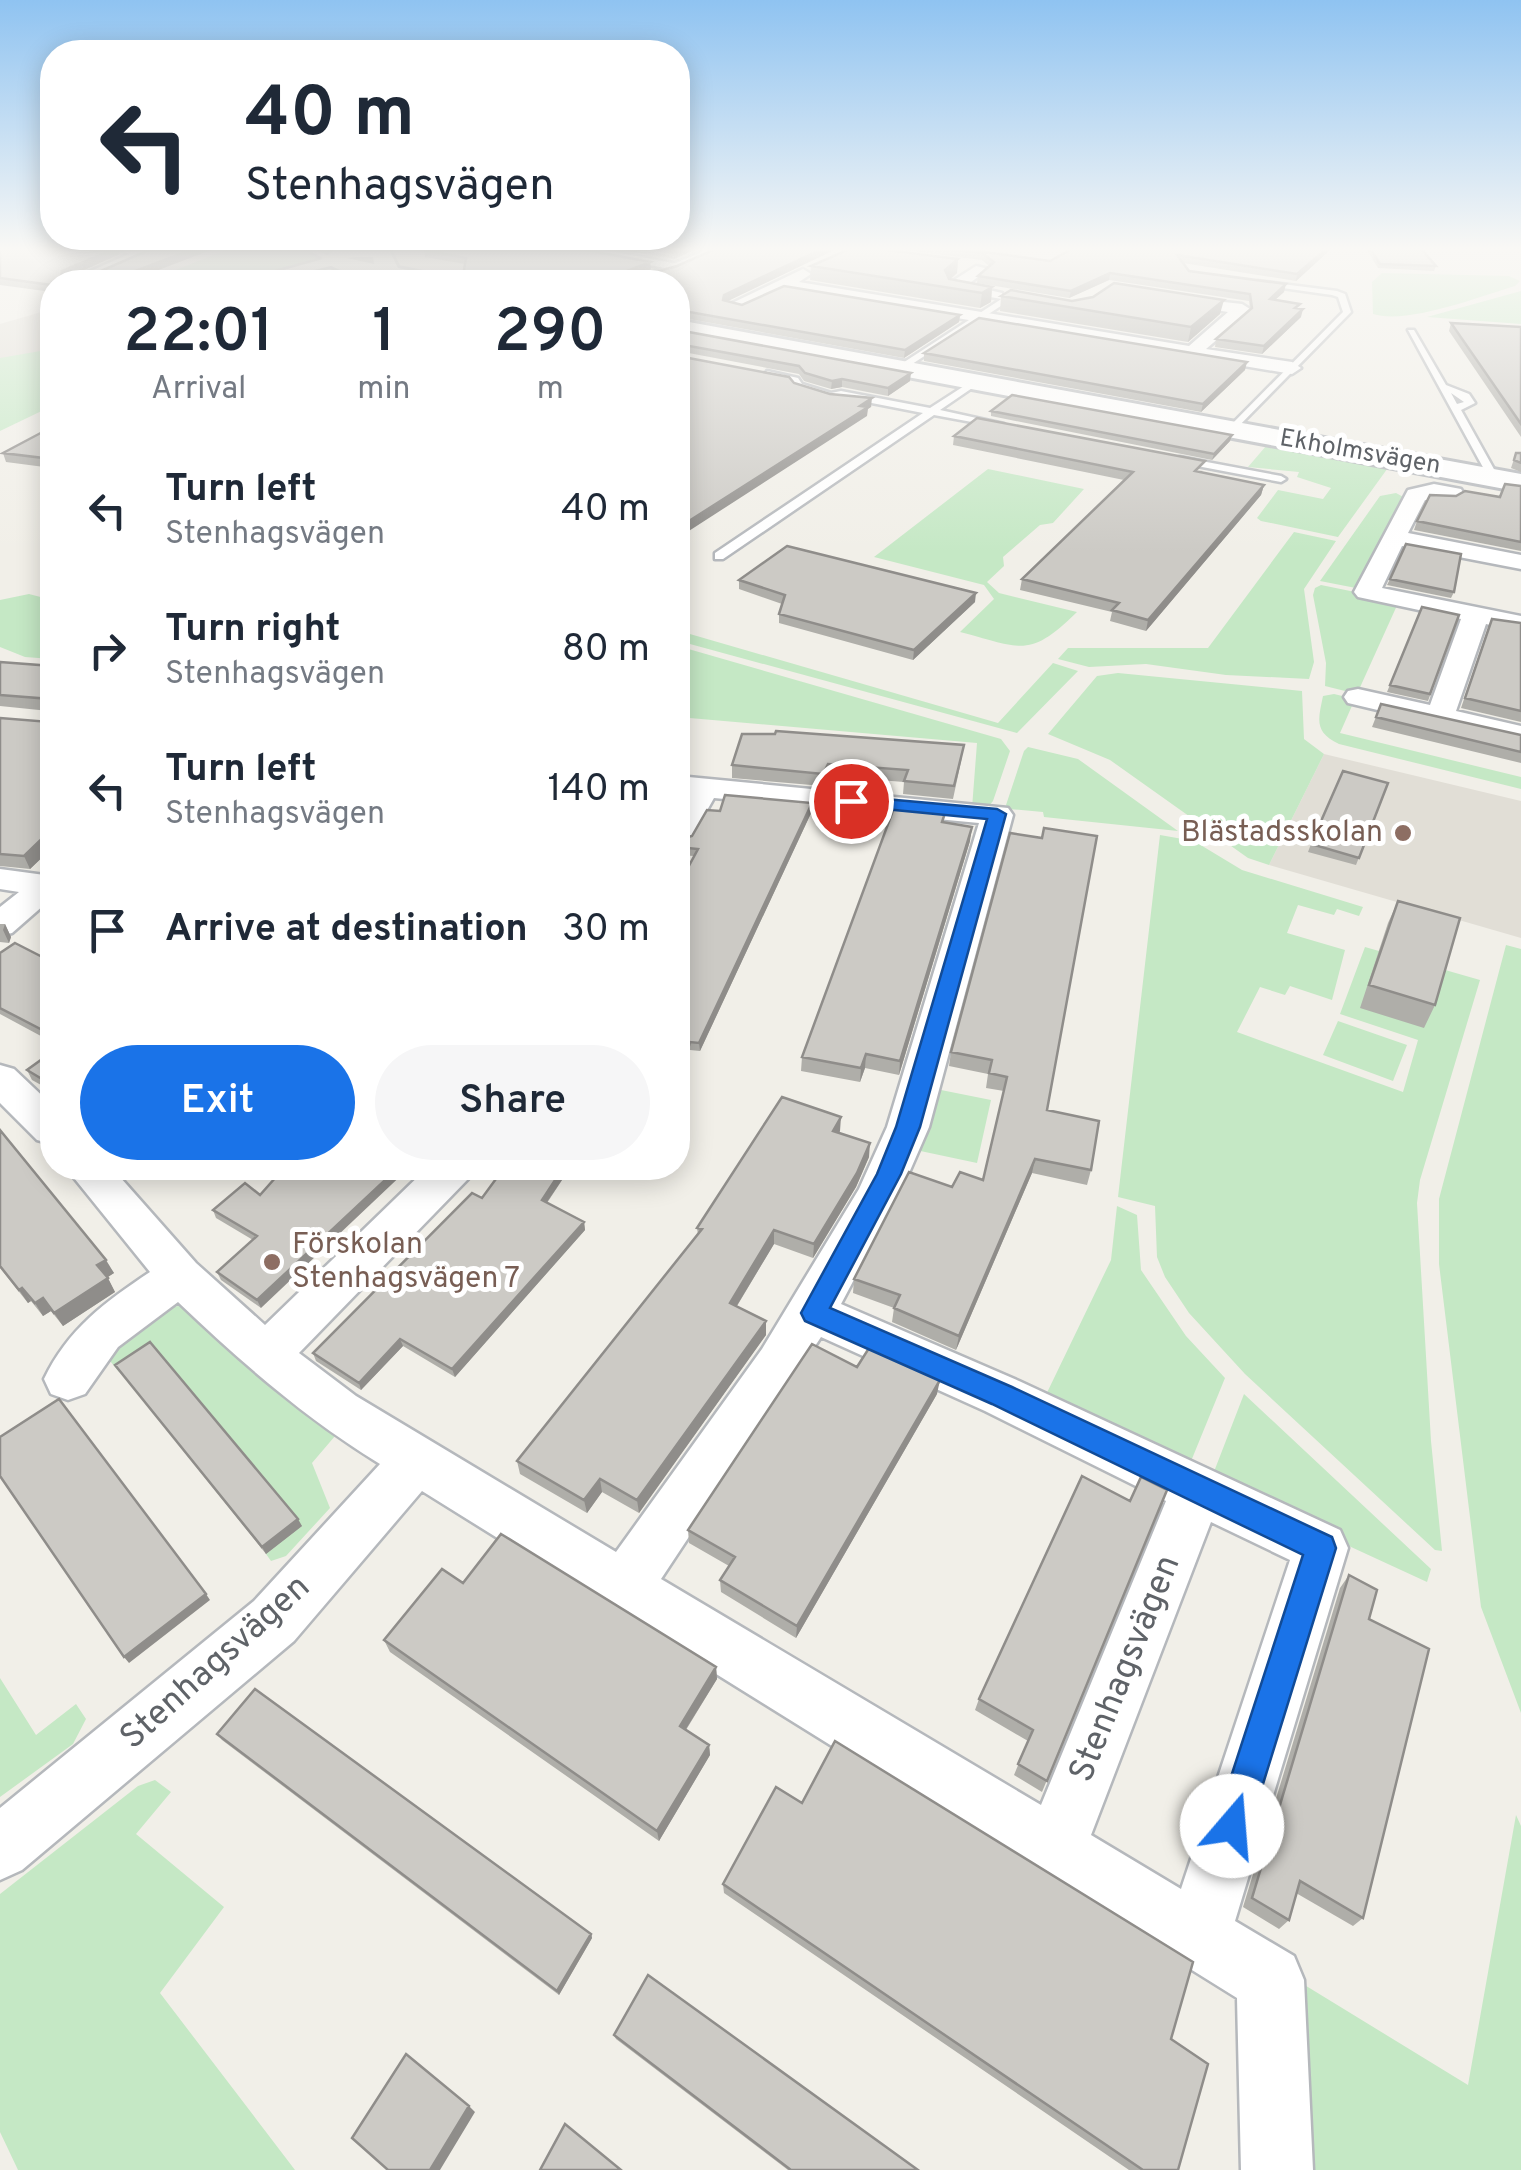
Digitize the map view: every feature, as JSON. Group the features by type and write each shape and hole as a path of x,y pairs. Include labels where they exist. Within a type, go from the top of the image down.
{"street":[{"name":"Ekholmsvägen","path":"809,351 1521,483"},
{"path":"1194,351 1292,368"},
{"name":"Ekholmsvägen","path":"1453,494 1434,491 1416,495 1366,592 1473,624 1518,622"},
{"path":"1394,537 1521,562"},
{"path":"1440,716 1473,624"},
{"path":"1358,697 1521,735"},
{"path":"624,1586 814,1313 889,1174 908,1127 997,814 691,786"},
{"path":"0,879 40,881"},
{"path":"0,925 40,891"},
{"path":"0,1079 40,1117"},
{"path":"96,1180 180,1276 266,1354 338,1412 1270,1980 1277,2170"},
{"path":"266,1354 441,1180"},
{"path":"68,1379 78,1355 98,1335 180,1276"},
{"path":"814,1313 1002,1396 1321,1548 1198,1936"},
{"name":"Stenhagsvägen","path":"0,1848 274,1622 416,1461"},
{"name":"Stenhagsvägen","path":"1055,1848 1197,1490"}],"lane":[{"path":"900,368 926,351"},
{"name":"Ekholmsvägen","path":"1232,430 1308,351"},
{"name":"Ekholmsvägen","path":"1422,351 1490,471 1488,477"},
{"path":"748,371 795,380 798,386 831,396 841,394 1008,426"},
{"path":"719,556 975,382"},
{"path":"1441,386 1466,396 1470,403 1454,409"},
{"path":"1163,456 1280,479"}],"shaded area":[{"path":"0,351 40,351 40,377 0,383"},
{"name":"Blästadsskolan","path":"1324,754 1521,801 1521,938 1269,865"}],"green space":[{"path":"40,351 40,412 0,431 0,358"},
{"path":"1235,436 1390,465 1338,537 1257,518 1278,490 1323,499 1331,488 1297,477 1299,472 1248,467 1266,446 1232,439"},
{"path":"988,469 1084,489 1053,523 1040,525 1003,557 1004,566 987,582 999,593 1077,612 1047,637 1024,646 960,632 994,599 984,585 874,557"},
{"path":"1396,493 1407,499 1361,589 1320,581 1380,496"},
{"path":"1294,532 1336,541 1304,589 1314,662 1309,679 1226,675 1146,664 1089,667 1058,659 1068,648 1208,648"},
{"path":"1321,585 1399,601 1357,694 1325,686 1326,663 1313,595"},
{"path":"29,594 40,597 40,658 0,647 0,600"},
{"path":"690,634 998,723 1053,663 1078,671 1017,733 690,644"},
{"path":"690,649 1001,739 1010,751 993,801 988,807 972,808 977,743 690,718"},
{"path":"1118,673 1302,691 1304,739 1324,754 1269,865 1248,858 1110,760 1048,734 1097,676"},
{"path":"1334,694 1355,699 1340,733 1521,777 1521,789 1339,744 1325,735 1320,724 1323,696"},
{"path":"1028,747 1078,759 1178,831 1044,817 1043,812 1009,809 1006,805"},
{"path":"1160,835 1194,841 1242,870 1363,907 1359,916 1337,909 1334,915 1298,905 1287,933 1345,950 1332,1000 1290,986 1285,995 1260,987 1237,1032 1403,1092 1418,1040 1340,1014 1365,947 1480,980 1420,1180 1417,1203 1431,1441 1442,1551 1435,1550 1245,1374 1189,1313 1157,1257 1155,1206 1118,1197"},
{"path":"1506,945 1521,949 1521,1713 1481,1607 1439,1264 1439,1199"},
{"path":"1338,1021 1407,1045 1393,1081 1323,1055"},
{"path":"931,1088 991,1100 977,1163 911,1149"},
{"path":"1117,1206 1137,1215 1141,1270 1186,1336 1225,1378 1187,1471 1042,1403 1111,1260"},
{"path":"191,1305 341,1429 312,1463 330,1508 286,1556 271,1561 266,1554 301,1526 153,1350 119,1372 102,1351 156,1308"},
{"path":"1244,1394 1431,1569 1427,1582 1210,1482"},
{"path":"0,1678 36,1735 76,1704 86,1719 73,1744 0,1797"},
{"path":"155,1780 171,1792 136,1834 224,1907 160,1993 295,2170 18,2170 0,2132 0,1894 138,1786"},
{"path":"1516,1815 1521,1826 1521,2170 1301,2170 1285,1973 1468,2085"}],"building":[{"path":"718,351 793,351 911,373 888,388 842,379 832,381 805,373 799,366"},
{"path":"1182,351 1247,362 1203,404 924,353"},
{"path":"1471,351 1521,351 1521,424"},
{"path":"690,358 789,377 794,383 830,394 872,398 860,406 868,407 690,520"},
{"path":"1012,395 1232,435 1214,454 991,411"},
{"path":"977,418 1205,461 1195,471 1264,485 1148,620 1112,610 1119,603 1022,579 1133,472 954,436"},
{"path":"40,433 40,458 3,453"},
{"path":"1505,484 1521,486 1521,542 1417,521 1430,495 1456,496 1465,491 1500,497"},
{"path":"1406,544 1461,554 1454,592 1390,579"},
{"path":"787,546 976,593 914,650 779,614 785,595 739,580"},
{"path":"1422,607 1459,615 1430,694 1390,685"},
{"path":"1492,619 1521,623 1521,711 1465,698"},
{"path":"0,662 40,665 40,698 0,695"},
{"path":"1381,704 1521,735 1521,752 1376,717"},
{"path":"0,718 40,721 40,841 24,856 0,854"},
{"path":"776,731 964,745 954,786 904,781 908,770 828,764 823,774 732,765 742,734"},
{"path":"1343,771 1388,783 1359,858 1311,844"},
{"path":"725,795 812,803 699,1043 690,1042 690,864 698,849 690,848 690,837 707,810 720,811"},
{"path":"895,805 946,810 942,822 972,827 900,1061 866,1054 861,1068 802,1057"},
{"path":"1044,828 1097,836 1047,1110 1099,1121 1091,1170 1035,1159 959,1336 894,1308 900,1295 854,1279 909,1172 952,1187 960,1172 983,1180 1007,1077 989,1073 992,1060 951,1052 1010,833 1042,838"},
{"path":"1398,901 1460,918 1435,1005 1369,985"},
{"path":"15,943 40,956 40,1029 0,1008 0,953"},
{"path":"40,1061 40,1078 27,1070"},
{"path":"782,1097 841,1117 833,1131 870,1143 857,1173 814,1244 774,1230 730,1303 766,1321 637,1500 600,1479 584,1500 517,1461 702,1229 697,1228"},
{"path":"0,1130 106,1260 97,1265 108,1278 54,1313 43,1298 35,1303 22,1288 19,1290 0,1266"},
{"path":"273,1180 385,1180 257,1300 217,1272 257,1236 213,1210 245,1183 260,1195"},
{"path":"495,1180 555,1180 542,1200 584,1222 452,1369 400,1339 359,1383 313,1353 472,1193 482,1198"},
{"path":"150,1342 298,1519 262,1547 115,1365"},
{"path":"812,1344 857,1367 869,1348 940,1380 797,1626 720,1580 735,1557 688,1530"},
{"path":"59,1399 206,1594 124,1657 0,1476 0,1437"},
{"path":"1082,1476 1130,1501 1141,1477 1167,1490 1047,1781 1018,1764 1033,1730 979,1699"},
{"path":"501,1534 716,1667 680,1726 709,1745 657,1831 384,1640 442,1569 463,1583"},
{"path":"1349,1575 1377,1590 1369,1619 1429,1649 1363,1918 1300,1881 1289,1920 1252,1898"},
{"path":"255,1689 591,1934 557,1991 217,1734"},
{"path":"835,1741 1193,1962 1171,2039 1208,2064 1178,2170 1143,2170 723,1884 776,1787 802,1803"},
{"path":"648,1975 918,2170 791,2170 614,2035"},
{"path":"406,2054 469,2106 430,2170 388,2170 352,2138"},
{"path":"565,2124 621,2170 540,2170"}],"place":[{"name":"Blästadsskolan","path":"1403,833"},
{"name":"Förskolan Stenhagsvägen 7","path":"272,1262"}],"route":[{"path":"851,801 997,814 908,1127 889,1174 814,1313 1002,1396 1321,1548 1232,1826"}]}
